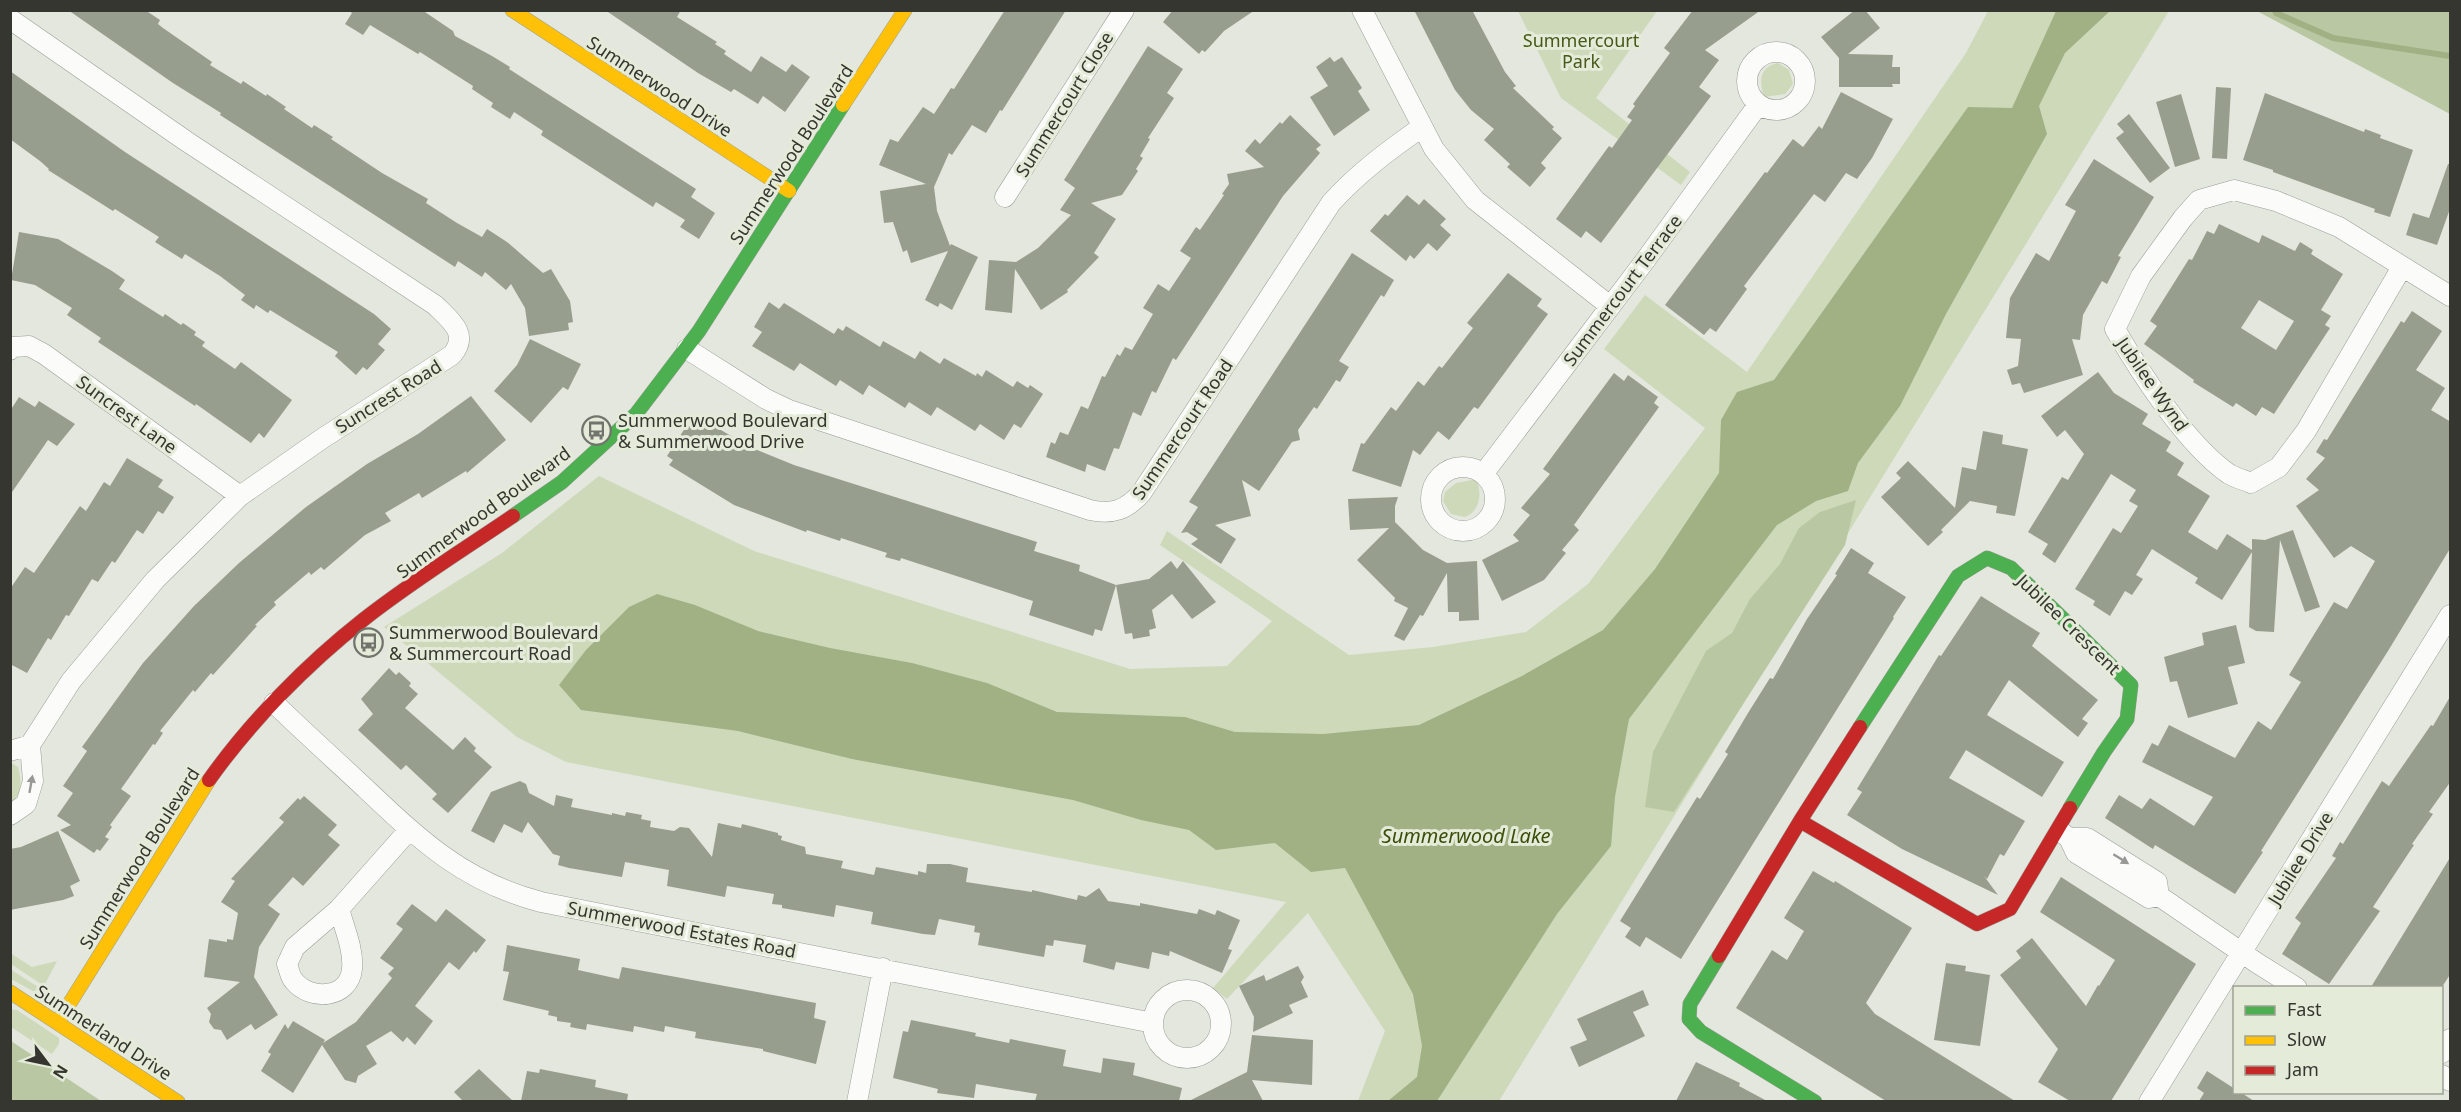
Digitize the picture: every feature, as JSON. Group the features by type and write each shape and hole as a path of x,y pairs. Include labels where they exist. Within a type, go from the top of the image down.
{"street":[{"name":"Summerwood Drive","path":"512,10 789,191"},
{"name":"Summerwood Boulevard","path":"58,1022 192,805 220,765 274,703 317,659 364,619 562,482 636,414 687,350 905,10"},
{"name":"Summercourt Close","path":"1005,197 1124,10"},
{"path":"1362,10 1434,149 1475,200 1610,306"},
{"name":"Suncrest Road","path":"10,19 186,141 435,305 457,327 460,336 458,348 452,355 322,438 240,496 155,580 118,622 71,681 30,745"},
{"name":"Summercourt Terrace","path":"1484,473 1758,105"},
{"name":"Summercourt Road","path":"687,350 766,399 816,420 887,441 1090,510 1110,513 1121,510 1133,503 1142,492 1331,203 1377,158 1422,127"},
{"name":"Jubilee Wynd","path":"2402,267 2306,431 2279,467 2251,483 2232,476 2207,457 2137,367 2115,329 2140,276 2183,218 2199,200 2234,190 2276,201 2339,227 2451,296"},
{"name":"Suncrest Lane","path":"10,350 13,347 29,346 44,354 240,496"},
{"name":"Jubilee Crescent","path":"1800,821 1977,924 2010,909 2063,834 2104,752 2127,719 2131,685 2011,568 1987,558 1958,576 1800,821 1690,1004 1689,1018 1701,1032 1815,1101"},
{"name":"Jubilee Drive","path":"2149,1101 2451,615"},
{"name":"Summerwood Estates Road","path":"274,703 409,830 455,866 517,896 1153,1023"},
{"path":"10,751 30,745 33,781 26,804 10,815"},
{"path":"339,909 409,830"},
{"path":"2063,834 2087,838 2157,882 2159,896 2295,986"},
{"path":"857,1101 883,968"},
{"name":"Summerland Drive","path":"10,992 178,1101"}],"green space":[{"name":"Summercourt Park","path":"1518,11 1657,11 1596,98 1690,172 1681,185 1561,98"},
{"path":"1988,11 2169,11 1499,1101 1358,1101 1385,1031 1308,913 1227,999 1213,988 1286,902 566,762 517,737 384,627 502,553 599,476 754,551 1130,669 1227,666 1272,621 1160,545 1167,531 1349,655 1433,647 1526,632 1588,584 1705,428 1604,349 1645,295 1747,372 1966,53"},
{"path":"1778,63 1789,70 1793,84 1785,94 1764,97 1761,80 1764,71"},
{"path":"1477,480 1479,485 1478,502 1474,511 1465,517 1451,514 1443,501 1445,492 1456,483"},
{"path":"11,765 18,767 20,791 11,803"},
{"path":"10,953 32,967 57,961 44,986 11,964"},
{"path":"10,969 46,992 44,997 11,979"},
{"path":"10,1009 17,1010 59,1038 59,1044 52,1054 11,1027"}],"shaded area":[{"path":"2257,11 2450,11 2450,114"},
{"path":"1856,500 1845,545 1674,812 1645,807 1653,752 1706,651 1732,633 1750,599 1780,564 1799,528 1820,512"},
{"path":"11,1041 101,1101 11,1101"}],"water":[{"name":"Summerwood Lake","path":"2056,11 2110,11 2065,53 2039,106 2047,134 1946,314 1900,406 1858,463 1848,491 1816,501 1777,525 1629,719 1615,797 1611,846 1557,914 1437,1101 1388,1101 1417,1077 1422,1046 1413,994 1345,868 1311,872 1275,843 1216,850 1189,830 1141,820 1073,800 852,759 738,731 581,710 559,685 586,650 629,607 657,594 695,605 758,631 830,648 912,663 987,683 1057,712 1185,717 1235,732 1323,734 1419,725 1522,676 1603,630 1655,569 1719,473 1721,420 1737,392 1774,380 1968,107 2012,108"}],"building":[{"path":"68,10 145,10 160,20 158,24 163,28 212,62 210,65 241,84 243,81 266,96 267,94 312,128 314,125 382,173 428,199 426,203 457,223 482,237 487,229 507,242 543,273 551,269 570,301 573,322 568,323 569,330 529,336 525,308 511,284 506,290 485,272 482,277 458,261 455,267 220,115 221,113 173,83"},
{"path":"348,10 422,10 453,31 455,36 510,67 509,69 696,189 691,197 715,213 699,239 680,227 685,220 656,202 653,207 541,135 543,131 514,112 510,119 491,107 493,103 472,89 473,86 420,52 418,54 370,25 363,35 345,24 352,13"},
{"path":"605,10 681,10 677,17 717,42 715,44 726,51 724,54 751,72 761,56 786,72 792,64 810,77 785,112 763,96 758,104 734,89 731,92 698,73"},
{"path":"1005,10 1066,10 986,133 972,125 952,155 949,153 934,187 937,211 950,246 951,244 978,257 952,310 940,303 938,307 925,300 948,251 911,263 907,250 903,252 893,222 884,223 880,191 926,184 879,165 890,139 898,142 923,107 934,114 951,88 954,89"},
{"path":"1173,10 1255,10 1224,31 1205,52 1202,50 1199,54 1163,22"},
{"path":"1414,10 1472,10 1505,72 1516,86 1513,88 1554,127 1552,129 1562,138 1541,163 1546,168 1530,187 1507,167 1510,164 1484,140 1494,129 1471,110 1455,90"},
{"path":"1693,10 1761,10 1705,50 1719,60 1699,87 1711,96 1601,243 1586,231 1581,238 1556,219 1609,146 1612,148 1632,120 1627,117 1635,106 1633,104 1670,53 1664,48"},
{"path":"1855,10 1865,10 1880,28 1848,54 1893,55 1892,67 1900,67 1900,84 1892,84 1893,87 1839,87 1839,58 1821,37"},
{"path":"1148,46 1183,69 1167,93 1174,98 1148,138 1150,139 1140,156 1143,158 1136,169 1138,171 1122,195 1091,203 1116,219 1094,253 1099,257 1067,290 1068,292 1041,310 1015,269 1012,313 985,310 989,260 1016,262 1038,248 1071,215 1060,210 1075,188 1064,180"},
{"path":"1330,57 1334,62 1342,57 1362,88 1358,91 1370,110 1334,136 1310,97 1328,86 1316,67"},
{"path":"10,71 125,152 374,314 391,329 378,344 385,350 367,370 363,367 356,375 335,356 338,352 270,310 268,313 256,305 254,309 241,300 245,295 220,276 185,254 182,259 155,242 159,237 48,170 40,161 10,139"},
{"path":"2216,87 2231,88 2227,159 2212,158"},
{"path":"1841,92 1893,119 1872,158 1857,179 1846,173 1825,202 1814,194 1744,286 1747,289 1716,332 1710,328 1704,335 1665,305 1765,172 1767,173 1793,139 1803,147 1819,126 1822,129"},
{"path":"2265,93 2364,132 2365,129 2381,135 2380,138 2413,150 2390,217 2374,212 2375,209 2243,160"},
{"path":"2181,94 2200,159 2175,167 2156,102"},
{"path":"2129,114 2170,168 2150,183 2116,138 2124,132 2117,124"},
{"path":"1290,115 1321,145 1316,149 1320,153 1283,196 1176,360 1173,358 1156,393 1152,391 1141,416 1133,412 1119,449 1114,448 1105,471 1087,464 1085,472 1046,457 1051,442 1055,444 1060,432 1068,435 1081,406 1088,409 1102,376 1105,377 1117,354 1120,356 1125,347 1132,350 1153,314 1143,308 1158,284 1169,291 1191,258 1180,251 1196,227 1200,230 1224,195 1222,194 1229,184 1227,174 1264,167 1245,151 1255,139 1260,144 1280,122 1282,124"},
{"path":"2094,159 2154,197 2118,256 2121,257 2107,284 2102,281 2083,315 2080,340 2072,339 2083,375 2024,393 2020,383 2012,385 2007,370 2018,366 2021,339 2006,338 2010,298 2036,253 2049,261 2076,211 2065,205"},
{"path":"2448,164 2451,164 2451,206 2437,245 2406,235 2413,213 2429,218"},
{"path":"1407,195 1419,205 1424,199 1446,219 1440,225 1451,235 1437,251 1428,243 1414,259 1410,255 1406,261 1370,231 1385,214 1388,216"},
{"path":"2219,224 2259,243 2262,235 2295,251 2300,242 2313,250 2311,254 2343,274 2321,310 2331,316 2325,325 2330,328 2274,414 2262,407 2256,416 2236,403 2233,407 2193,382 2194,380 2144,344 2157,326 2150,321 2189,259 2192,260 2207,231 2214,234","holes":["2259,300 2294,321 2276,350 2241,328"]},
{"path":"19,232 58,239 112,271 125,280 119,289 163,317 165,314 181,325 183,323 196,332 194,335 205,342 202,346 235,369 241,362 292,400 264,438 259,433 251,443 196,404 195,406 98,342 101,338 67,315 72,308 35,285 11,280"},
{"path":"1352,253 1394,280 1384,297 1381,295 1339,361 1349,367 1340,382 1336,380 1317,409 1314,407 1298,430 1300,440 1292,442 1259,491 1242,480 1251,516 1215,525 1236,539 1221,564 1191,544 1198,539 1187,532 1181,533 1198,507 1189,502"},
{"path":"1508,273 1542,299 1537,306 1548,314 1478,409 1474,407 1449,440 1438,431 1420,455 1413,450 1401,487 1352,471 1361,443 1364,444 1391,407 1396,411 1418,381 1424,386 1439,366 1442,368 1473,328 1467,323"},
{"path":"769,302 779,309 784,303 834,334 838,328 843,331 846,326 880,347 883,341 915,359 920,351 940,364 944,358 976,376 977,373 982,377 986,370 1013,387 1017,381 1028,388 1030,385 1043,394 1021,428 1014,424 1004,440 980,424 975,431 937,407 931,416 909,402 905,408 869,385 863,395 840,380 836,386 800,363 794,371 752,346 762,332 754,327"},
{"path":"2412,311 2442,331 2416,370 2445,388 2431,410 2451,422 2451,547 2235,894 2155,845 2153,849 2105,818 2119,795 2142,809 2150,798 2194,826 2213,797 2142,762 2152,743 2158,746 2169,725 2235,758 2258,721 2271,730 2301,682 2289,675 2334,602 2347,609 2375,561 2351,546 2334,558 2296,506 2319,490 2306,479 2325,458 2316,452 2324,439 2327,440 2401,321 2404,323"},
{"path":"530,339 581,364 568,390 563,387 531,423 494,391 517,365"},
{"path":"2098,372 2114,393 2148,414 2142,424 2171,442 2166,451 2184,463 2177,475 2210,496 2188,532 2217,550 2227,534 2252,550 2252,539 2265,540 2293,530 2320,607 2305,612 2280,540 2274,632 2256,631 2249,627 2252,552 2222,600 2195,583 2198,578 2152,549 2136,575 2143,579 2132,595 2125,591 2110,616 2093,605 2095,601 2075,589 2113,528 2121,533 2138,506 2129,501 2136,490 2111,474 2055,563 2042,554 2048,544 2028,532 2062,477 2068,480 2084,454 2065,430 2057,437 2041,416"},
{"path":"1614,373 1624,381 1628,375 1658,397 1654,403 1659,407 1574,525 1579,530 1562,550 1566,553 1544,580 1502,601 1482,560 1519,541 1513,535 1530,515 1521,508 1550,474 1543,469"},
{"path":"471,396 506,440 467,473 466,471 422,498 419,493 385,513 391,521 365,535 324,570 321,567 311,575 309,572 274,602 276,605 255,625 257,626 213,675 211,673 195,692 193,690 160,731 163,733 155,745 153,744 121,789 131,796 110,825 112,827 105,837 109,839 100,851 97,849 94,853 60,830 71,825 57,816 73,793 63,786 87,751 82,747 143,663 194,606 239,563 306,507 367,464 418,434"},
{"path":"19,397 35,407 39,401 75,424 57,446 48,440 10,495 10,411"},
{"path":"700,418 752,448 794,465 1037,542 1034,551 1080,565 1079,571 1116,585 1102,631 1095,629 1093,636 1029,615 1033,601 901,558 900,561 885,557 887,553 841,538 840,541 807,530 806,532 734,505 669,465 673,460 667,456 687,425 693,429"},
{"path":"1983,431 2003,435 2002,444 2028,449 2015,516 1996,513 1997,506 1970,501 1928,546 1881,497 1901,478 1896,473 1908,461 1955,508 1962,467 1976,470"},
{"path":"127,458 163,480 158,487 174,497 163,514 158,511 143,534 137,530 115,563 112,561 98,582 92,579 69,616 66,615 51,640 48,638 27,673 10,664 10,589 25,567 34,573 80,506 86,511 104,482 110,486"},
{"path":"1398,497 1395,506 1395,522 1423,550 1447,563 1477,561 1479,620 1459,621 1459,612 1448,612 1447,573 1423,616 1420,615 1404,641 1394,636 1408,608 1394,601 1395,598 1357,560 1389,528 1350,530 1348,499"},
{"path":"1851,548 1874,563 1868,573 1906,597 1681,959 1646,937 1640,947 1625,937 1631,928 1620,921 1697,797 1700,799 1728,754 1725,752 1748,713 1770,678 1773,679"},
{"path":"1171,561 1177,569 1183,561 1216,602 1192,619 1172,594 1152,610 1156,628 1149,630 1150,636 1133,639 1132,633 1125,634 1116,585 1149,579"},
{"path":"1981,596 2040,633 2032,646 2098,700 2082,719 2088,723 2078,737 2009,680 1988,713 1987,715 2064,762 2042,797 1966,750 1949,778 2025,821 2004,856 2000,854 1987,879 1984,876 1998,895 1902,849 1847,815 1862,792 1857,789 1939,655 1941,656"},
{"path":"2236,625 2245,663 2228,667 2238,704 2188,718 2177,681 2170,682 2164,657 2204,645 2202,633"},
{"path":"389,668 396,675 399,672 411,683 409,686 418,694 405,708 453,750 465,737 476,748 474,751 492,767 448,813 432,799 437,794 406,765 401,770 358,730 373,714 361,699"},
{"path":"2451,695 2451,781 2429,812 2433,814 2373,907 2380,911 2329,984 2282,954 2301,923 2295,918 2336,858 2332,856 2340,842 2343,844 2382,781 2389,786 2431,725 2433,726"},
{"path":"520,781 526,784 529,793 554,806 556,795 573,799 571,807 612,815 612,813 625,816 626,812 642,815 641,819 651,821 650,827 674,831 680,827 689,828 712,857 718,823 741,828 742,824 778,833 782,836 781,840 805,847 806,854 843,861 841,868 874,875 876,867 918,875 918,871 926,873 927,864 950,864 968,868 966,882 1032,892 1032,890 1077,900 1078,895 1086,897 1099,888 1108,901 1140,906 1140,903 1197,914 1199,909 1215,915 1217,910 1240,920 1228,949 1232,950 1222,973 1170,951 1169,956 1152,952 1149,969 1116,962 1114,970 1083,962 1086,945 1054,940 1053,946 1046,945 1044,957 978,945 980,933 974,932 975,926 939,919 935,935 923,934 871,924 873,912 836,905 834,917 782,908 782,905 772,904 774,894 727,886 725,897 667,886 669,870 625,862 622,877 569,868 558,865 560,856 553,854 528,822 522,833 504,824 494,843 471,831 491,792"},
{"path":"304,796 337,825 328,835 340,845 303,886 293,877 268,905 280,914 259,947 254,977 278,1015 255,1030 251,1024 227,1040 221,1030 214,1029 209,1022 211,1014 207,1008 240,982 204,977 209,939 227,942 227,939 233,940 238,913 221,902 235,881 231,879 284,822 279,818 298,798 300,800"},
{"path":"58,831 80,881 70,886 74,896 10,910 10,849 21,847"},
{"path":"2451,856 2451,973 2443,986 2372,986"},
{"path":"1813,871 1834,883 1835,881 1912,928 1866,1003 1875,1014 2015,1101 1886,1101 1736,1008 1772,950 1787,960 1804,931 1784,918"},
{"path":"2061,877 2196,964 2111,1101 2070,1101 2038,1082 2058,1049 2000,975 2021,958 2016,951 2032,938 2086,1006 2099,986 2115,960 2040,912"},
{"path":"412,904 436,922 446,909 486,940 459,970 449,962 415,1006 433,1021 415,1045 407,1037 403,1042 391,1031 366,1046 377,1064 358,1076 356,1083 345,1080 322,1045 293,1093 261,1071 271,1054 268,1052 285,1024 288,1029 293,1021 325,1040 323,1043 356,1022 392,978 388,974 394,968 380,958 403,929 396,924"},
{"path":"507,945 580,959 578,970 619,979 622,967 816,1003 814,1018 826,1021 816,1064 763,1051 763,1049 695,1038 696,1032 665,1026 664,1032 634,1026 633,1032 587,1024 586,1030 570,1027 571,1023 557,1021 557,1017 548,1015 549,1011 503,1000 509,972 503,971"},
{"path":"1946,963 1966,966 1965,971 1990,975 1980,1046 1934,1040"},
{"path":"1298,966 1304,977 1301,982 1308,997 1289,1005 1293,1013 1253,1032 1254,1017 1239,986 1264,975 1266,981"},
{"path":"1643,990 1649,1005 1633,1012 1645,1036 1579,1067 1570,1047 1587,1040 1577,1019"},
{"path":"911,1020 976,1033 975,1036 1009,1043 1010,1039 1066,1050 1063,1066 1101,1073 1103,1058 1135,1063 1133,1075 1182,1088 1179,1101 1035,1101 1037,1094 976,1084 974,1098 937,1093 938,1089 893,1078 903,1031 908,1032"},
{"path":"1252,1035 1313,1040 1312,1085 1252,1080 1263,1101 1189,1101 1247,1072"},
{"path":"1696,1062 1740,1083 1739,1086 1767,1101 1676,1101"},
{"path":"479,1069 513,1101 463,1101 454,1092"},
{"path":"540,1069 596,1080 595,1087 628,1094 627,1101 521,1101 527,1071 539,1073"},
{"path":"2207,1071 2233,1088 2233,1094 2243,1094 2254,1101 2199,1101 2204,1093 2197,1088"}],"waterway":[{"path":"2275,10 2276,13 2333,38 2450,56"}],"traffic: fast":[{"path":"513,516 562,482 636,414 699,331 843,105"},
{"path":"1860,727 1958,576 1987,558 2011,568 2131,685 2127,719 2070,808"},
{"path":"1719,956 1690,1004 1689,1019 1701,1032 1815,1102"}],"traffic: slow":[{"path":"512,10 789,191"},
{"path":"843,105 905,10"},
{"path":"58,1022 209,780"},
{"path":"10,992 178,1102"}],"traffic: jam":[{"path":"209,780 261,715 321,655 400,592 513,516"},
{"path":"1719,956 1800,821 1860,727"},
{"path":"1800,821 1977,924 2010,909 2070,808"}],"place":[{"name":"Summerwood Boulevard & Summerwood Drive","path":"597,430"},
{"name":"Summerwood Boulevard & Summercourt Road","path":"368,642"}]}
